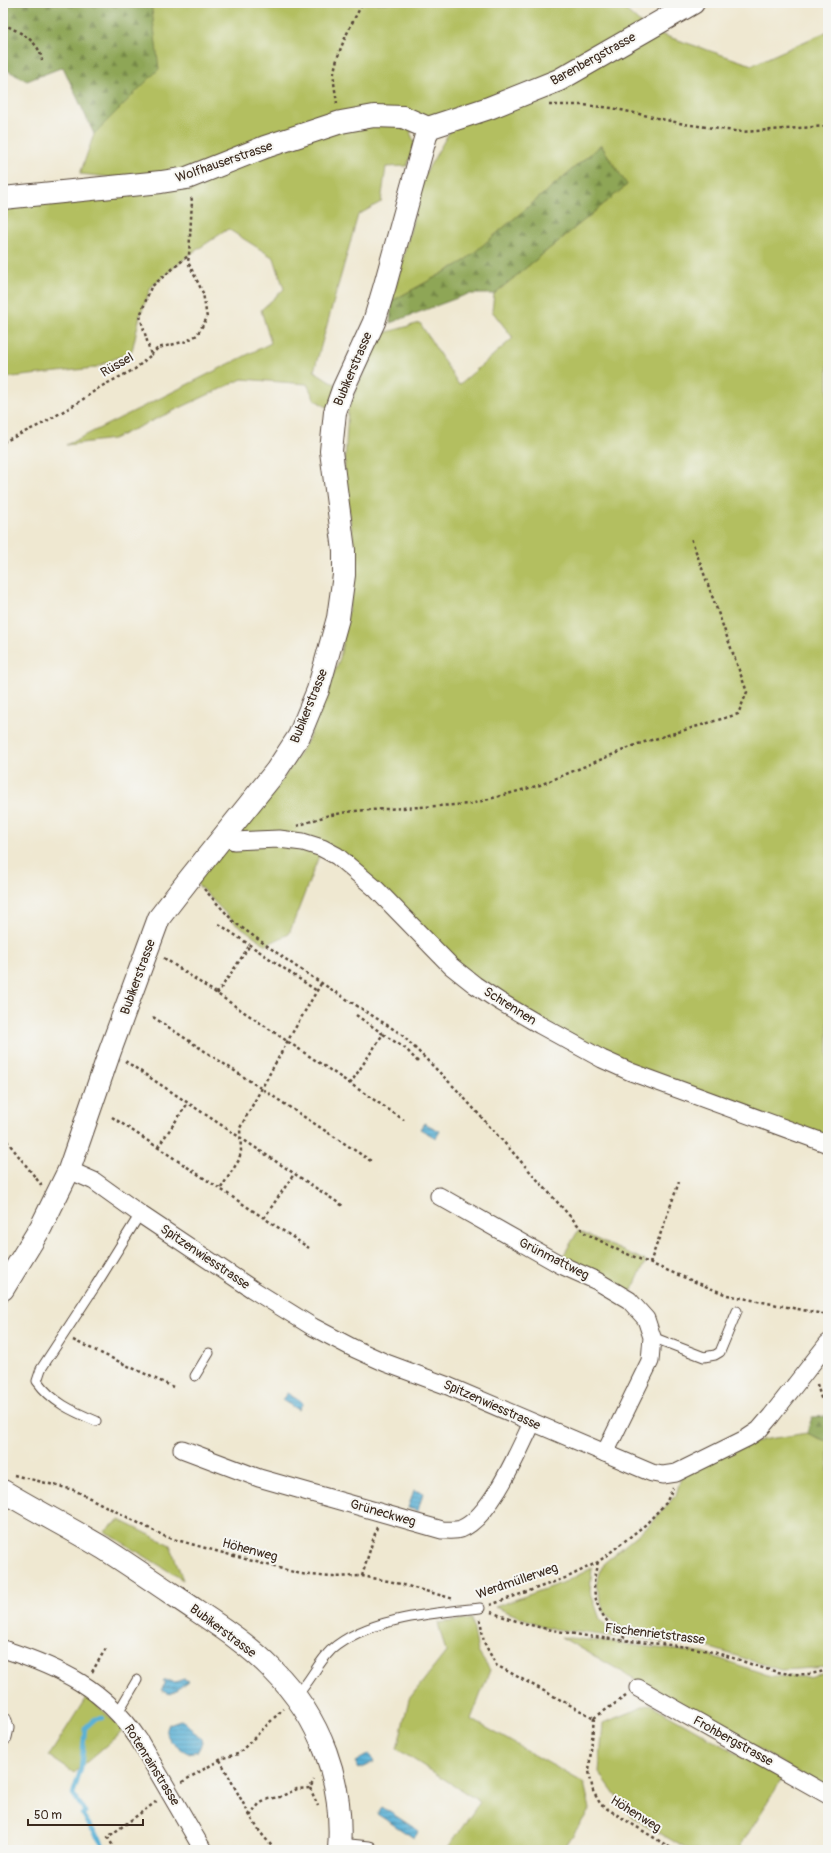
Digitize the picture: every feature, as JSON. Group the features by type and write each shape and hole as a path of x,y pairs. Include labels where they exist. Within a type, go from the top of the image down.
{"street":[{"name":"Barenbergstrasse","path":"428,128 489,108 559,80 693,3"},
{"name":"Wolfhauserstrasse","path":"6,198 161,182 186,178 265,147 341,122 374,116 403,117 428,128"},
{"name":"Bubikerstrasse","path":"3,1289 41,1227 69,1170 110,1051 159,918 276,771 299,736 318,690 333,642 344,575 344,550 331,451 335,412 342,389 374,322 386,285 428,128"},
{"name":"Schrennen","path":"225,835 234,841 279,839 303,842 322,848 337,856 376,889 451,966 499,1000 602,1059 631,1072 828,1144"},
{"name":"Spitzenwiesstrasse","path":"69,1170 94,1181 140,1214 252,1289 319,1330 382,1361 448,1386 652,1473 663,1475 676,1473 747,1438 759,1430 828,1343"},
{"name":"Grünmattweg","path":"439,1196 561,1265 597,1281 629,1300 646,1319 652,1338 650,1361 605,1454"},
{"name":"Grüneckweg","path":"182,1448 259,1478 442,1530 459,1530 466,1526 483,1511 494,1496 532,1423"},
{"name":"Bubikerstrasse","path":"3,1491 103,1548 222,1627 272,1668 288,1707 320,1737 333,1770 337,1796 339,1848"},
{"name":"Rotenrainstrasse","path":"3,1649 56,1668 96,1693 130,1726 203,1850"},
{"name":"Frohbergstrasse","path":"638,1688 828,1795"},
{"path":"3,1721 5,1728 3,1737"},
{"path":"339,1848 369,1850"}],"lane":[{"path":"96,1421 66,1408 45,1392 37,1381 41,1369 140,1214"},
{"path":"652,1338 704,1356 715,1355 720,1352 737,1311"},
{"path":"195,1376 209,1353"},
{"name":"Werdmüllerweg","path":"288,1707 306,1686 322,1660 333,1649 353,1636 377,1626 406,1619 435,1613 480,1608"},
{"path":"117,1714 137,1680"}],"path":[{"path":"341,122 334,86 335,68 351,26 362,3"},
{"path":"3,24 34,42 39,50 42,60"},
{"path":"542,105 598,106 684,124 742,132 828,126"},
{"path":"151,355 158,348 187,341 197,335 207,318 203,293 188,262 192,201 186,178"},
{"name":"Rüssel","path":"3,442 40,425 100,387 135,369 151,355 140,316 151,286 189,255"},
{"path":"279,839 300,824 326,816 353,811 471,804 540,785 638,744 738,714 747,692 691,538"},
{"path":"190,878 206,891 234,922 298,968 390,1026 422,1053 585,1233 620,1251 727,1295 828,1315"},
{"path":"219,924 316,991"},
{"path":"217,994 250,945"},
{"path":"166,960 404,1120"},
{"path":"221,1188 239,1160 241,1151 240,1128 322,982"},
{"path":"356,1015 406,1049 419,1063"},
{"path":"153,1017 371,1161"},
{"path":"350,1084 382,1034"},
{"path":"122,1059 343,1206"},
{"path":"158,1147 188,1103"},
{"path":"112,1117 221,1188 309,1248"},
{"path":"3,1136 39,1184 56,1199"},
{"path":"264,1218 294,1174"},
{"path":"650,1263 679,1182"},
{"path":"63,1335 173,1387"},
{"path":"817,1377 817,1387 821,1398 828,1404"},
{"name":"Höhenweg","path":"23,1477 74,1490 166,1537 301,1574 331,1577 362,1576 444,1594 480,1608"},
{"name":"Werdmüllerweg","path":"480,1608 568,1578 598,1562 645,1525 666,1503 672,1491"},
{"path":"362,1576 381,1513"},
{"path":"598,1562 593,1587 596,1599 606,1620 615,1631 629,1641"},
{"path":"480,1608 484,1642 496,1665 594,1718 638,1688"},
{"name":"Fischenrietstrasse","path":"480,1608 514,1622 549,1630 709,1651 775,1672 814,1674 828,1670"},
{"path":"96,1693 103,1681 91,1674 106,1648"},
{"path":"116,1850 108,1837 188,1777 220,1760 238,1754 288,1707"},
{"name":"Höhenweg","path":"594,1718 589,1771 593,1791 601,1805 674,1850"},
{"path":"220,1760 250,1816 260,1832 275,1850"},
{"path":"250,1816 258,1804 268,1798 280,1797 297,1789 310,1788 314,1782 314,1775"}],"green space":[{"path":"3,3 151,3 159,69 94,134 63,67 27,81 3,68"},
{"path":"151,3 618,3 647,29 559,80 410,132 415,144 407,166 386,167 381,202 358,215 314,371 343,389 335,412 315,400 307,384 242,379 113,439 66,445 271,343 261,310 284,289 274,258 228,229 189,255 151,287 140,316 132,351 94,368 3,378 3,198 158,182 80,174 94,134 158,69"},
{"path":"651,31 752,65 828,31 828,1141 605,1057 479,984 340,852 239,834 275,791 308,740 340,658 357,563 344,478 348,409 380,334 420,323 459,385 513,338 492,311 494,294 627,185 601,145 463,262 392,301 425,174 451,129"},
{"path":"601,145 627,185 494,294 468,294 390,323 392,301 463,262"},
{"path":"225,835 322,848 289,934 266,945 234,922 196,883"},
{"path":"578,1231 646,1261 631,1292 563,1258"},
{"path":"828,1416 828,1442 807,1433 812,1417"},
{"path":"807,1433 828,1442 828,1667 781,1670 708,1647 630,1637 604,1612 596,1585 603,1564 649,1525 676,1495 681,1477 707,1462 762,1440"},
{"path":"120,1520 170,1545 183,1580 104,1531"},
{"path":"592,1568 590,1591 600,1619 617,1637 547,1628 495,1607 567,1581"},
{"path":"472,1619 478,1652 490,1670 471,1719 584,1783 590,1809 563,1850 446,1850 480,1802 397,1749 409,1699 446,1652 438,1623"},
{"path":"561,1637 703,1653 771,1676 809,1677 828,1672 828,1789"},
{"path":"87,1696 124,1730 74,1773 49,1756"},
{"path":"650,1704 782,1779 738,1850 688,1850 631,1816 599,1772 603,1723"}],"water":[{"path":"424,1123 440,1131 436,1138 420,1129"},
{"path":"287,1393 303,1403 298,1410 282,1400"},
{"path":"414,1490 423,1493 418,1511 408,1508"},
{"path":"184,1679 189,1681 170,1694 161,1690 165,1684 163,1682 165,1680 175,1682"},
{"path":"180,1720 185,1721 201,1739 202,1743 198,1751 188,1753 171,1742 167,1734 169,1724"},
{"path":"369,1754 374,1762 359,1769 355,1762"},
{"path":"382,1807 419,1831 414,1838 377,1814"}],"waterway":[{"path":"103,1718 95,1719 85,1728 81,1769 73,1794 85,1812 82,1814 106,1850"}]}
